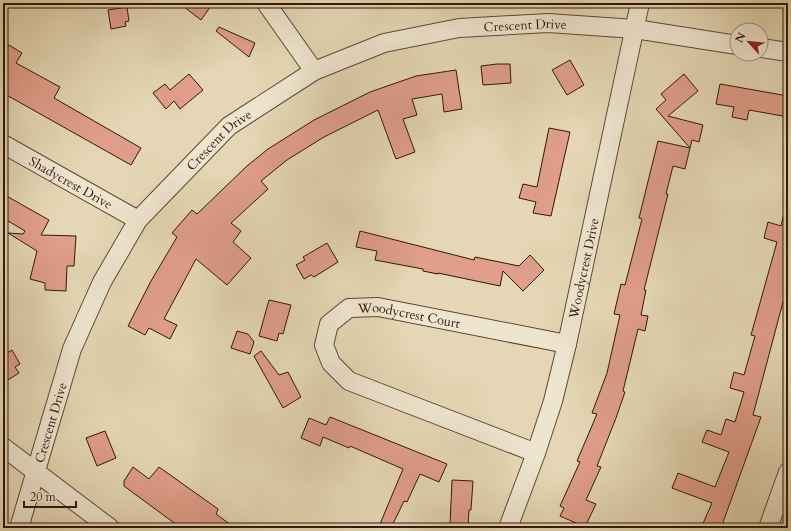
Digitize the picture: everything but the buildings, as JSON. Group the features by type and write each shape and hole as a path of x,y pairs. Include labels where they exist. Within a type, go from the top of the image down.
{"street":[{"path":"266,3 314,71"},
{"name":"Woodycrest Drive","path":"508,528 536,453 553,401 567,344 640,3"},
{"name":"Crescent Drive","path":"19,528 72,349 102,282 138,220 229,126 314,71 384,43 459,28 548,23 635,29 729,44"},
{"path":"769,49 788,52"},
{"name":"Shadycrest Drive","path":"3,144 138,220"},
{"name":"Woodycrest Court","path":"536,453 349,381 331,364 324,345 329,324 349,308 378,307 567,344"},
{"path":"3,447 110,528"},
{"path":"768,528 788,472"}]}
